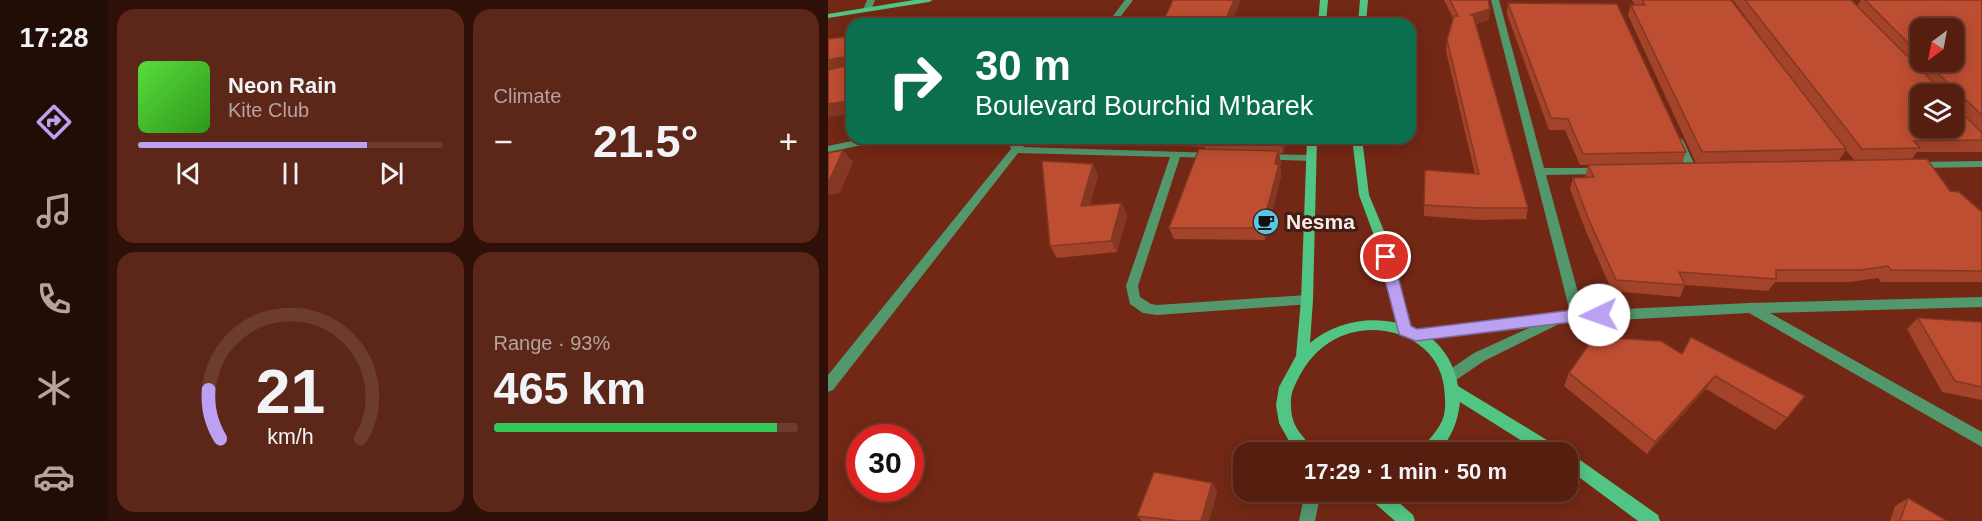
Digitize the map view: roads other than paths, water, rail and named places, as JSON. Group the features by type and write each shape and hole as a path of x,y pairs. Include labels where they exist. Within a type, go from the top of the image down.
{"main road":[{"path":"828,16 929,0"},
{"path":"1322,18 1324,0"},
{"path":"1362,18 1364,0"},
{"path":"1302,355 1307,300 1311,144"},
{"path":"1358,144 1364,195 1381,238 1410,333"},
{"path":"1298,442 1290,431 1284,411 1284,391 1291,372 1302,355 1318,340 1361,324 1383,325 1410,333 1437,352 1453,384 1452,412 1444,434 1437,442"},
{"path":"1453,384 1539,442"},
{"path":"1578,467 1652,521"},
{"path":"1386,502 1407,521"}],"street":[{"path":"867,10 871,0"},
{"path":"1116,18 1129,0"},
{"path":"1495,0 1539,172 1571,316"},
{"path":"1673,128 1698,170 1680,170"},
{"path":"828,148 850,144"},
{"path":"828,386 1014,144 1221,155"},
{"path":"1176,154 1132,286 1134,300 1148,309 1157,310 1307,300"},
{"path":"1254,156 1310,158"},
{"path":"1910,165 1982,164"},
{"path":"1539,172 1610,171"},
{"path":"1410,333 1571,316 1749,308 1982,303"},
{"path":"1749,308 1982,440"},
{"path":"1453,384 1479,357 1571,316"},
{"path":"828,370 845,365"},
{"path":"1307,521 1311,502"}],"place":[{"name":"Nesma","path":"1266,222"}]}
